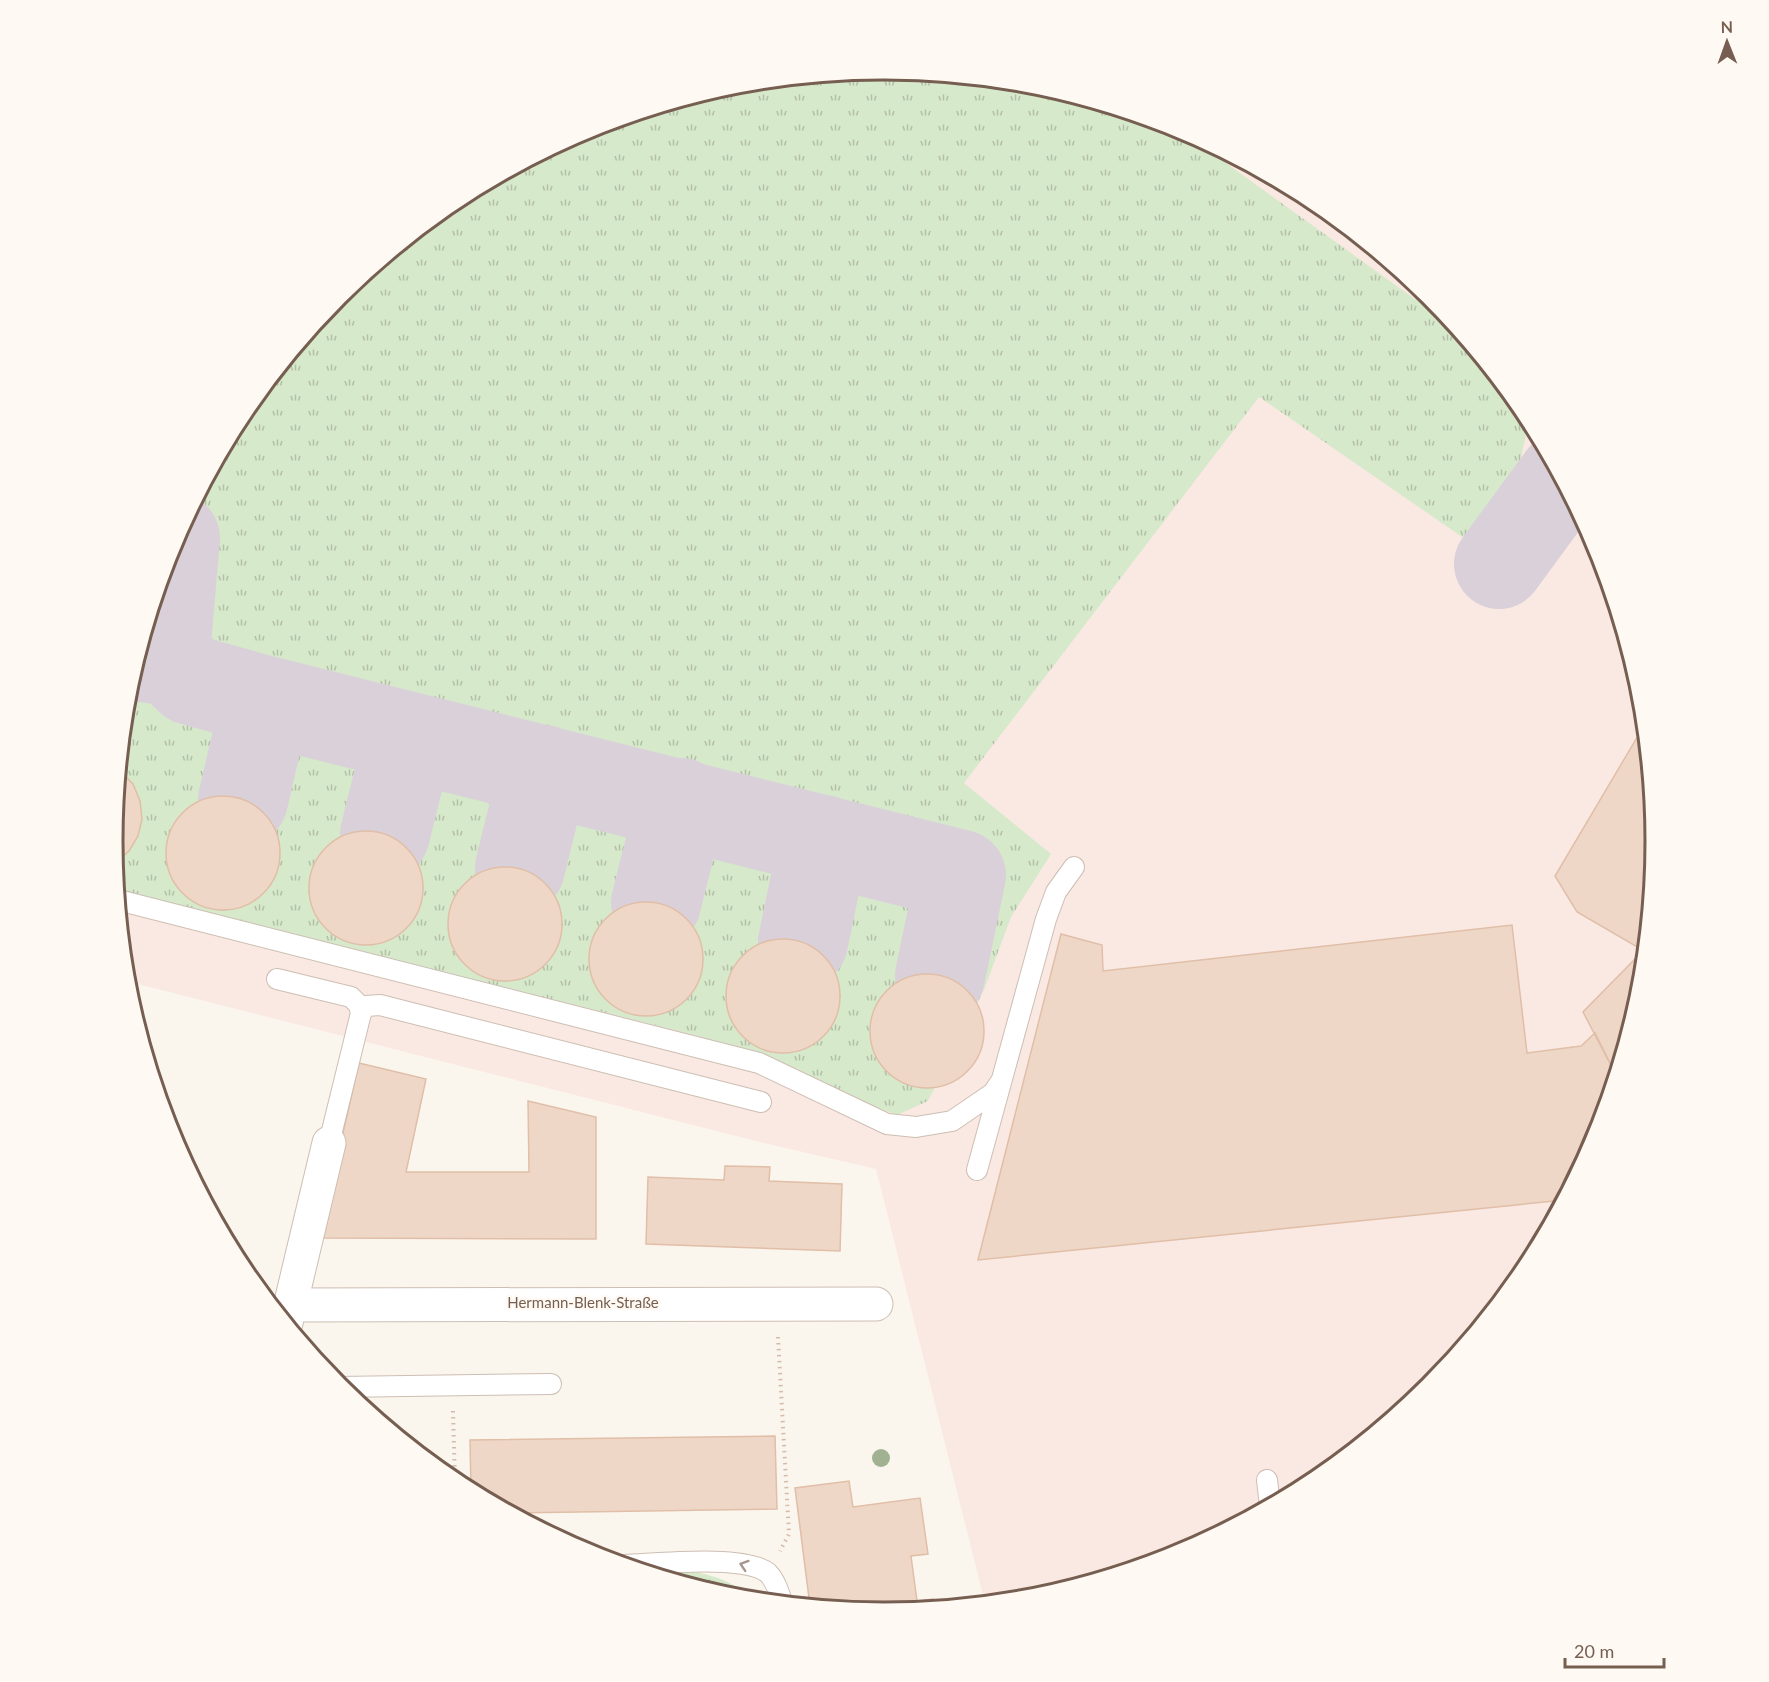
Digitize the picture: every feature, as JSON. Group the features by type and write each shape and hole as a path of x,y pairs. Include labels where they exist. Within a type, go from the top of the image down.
{"street":[{"name":"Hermann-Blenk-Straße","path":"329,1143 288,1314 776,1302 876,1304"}],"lane":[{"path":"977,1170 1046,919 1056,892 1074,867"},
{"path":"126,902 759,1063 887,1124 916,1127 952,1121 993,1093 1002,1081"},
{"path":"277,979 351,997 359,1005 361,1013"},
{"path":"329,1143 361,1013 366,1006 380,1005 761,1102"},
{"path":"354,1387 552,1384"},
{"path":"1267,1480 1269,1498"},
{"path":"647,1564 737,1562 768,1573 780,1595"}],"path":[{"path":"768,1573 789,1534 776,1302"},
{"path":"452,1385 455,1469"}],"shaded area":[{"path":"884,80 934,81 1033,94 1082,105 1176,137 1221,158 1308,208 1387,268 1423,303 1489,377 1518,418 1544,460 1588,550 1606,596 1631,692 1644,791 1646,841 1644,891 1631,990 1606,1086 1588,1132 1544,1222 1489,1305 1423,1379 1387,1414 1348,1445 1308,1474 1265,1500 1176,1545 1082,1577 983,1596 876,1169 756,1141 137,984 125,891 123,841 125,791 138,692 149,644 163,596 181,550 225,460 251,418 280,377 346,303 382,268 461,208 548,158 593,137 687,105 736,94 835,81"}],"green space":[{"path":"884,80 934,81 1033,94 1082,105 1176,137 1215,155 1429,309 1489,377 1525,429 1526,435 1517,475 1465,539 1259,397 964,783 1051,854 1011,917 984,990 928,1101 897,1115 844,1095 798,1069 698,1036 125,892 123,841 130,742 138,692 163,596 202,504 251,418 280,377 346,303 382,268 461,208 548,158 593,137 687,105 736,94 835,81"},
{"path":"666,1570 685,1570 704,1574 722,1579 737,1588 687,1577"}],"building":[{"path":"1638,736 1646,841 1644,891 1638,947 1577,912 1555,876"},
{"path":"126,777 133,784 140,801 142,819 138,836 124,856"},
{"path":"223,796 245,801 263,813 275,831 280,853 275,875 263,893 245,905 223,910 201,905 183,893 171,875 166,853 171,831 183,813 201,801"},
{"path":"366,831 388,836 406,848 418,866 423,888 418,910 406,928 388,940 366,945 344,940 326,928 314,910 309,888 314,866 326,848 344,836"},
{"path":"505,867 527,871 545,884 558,902 562,924 558,946 545,964 527,977 505,981 483,977 465,964 452,946 448,924 452,902 465,884 483,871"},
{"path":"646,902 668,906 686,919 699,937 703,959 699,981 686,999 668,1012 646,1016 624,1012 606,999 593,981 589,959 593,937 606,919 624,906"},
{"path":"1512,925 1527,1053 1581,1046 1595,1033 1612,1066 1588,1132 1555,1201 978,1260 1061,934 1102,945 1103,971"},
{"path":"783,939 805,943 823,956 836,974 840,996 836,1018 823,1036 805,1049 783,1053 761,1049 743,1036 730,1018 726,996 730,974 743,956 761,943"},
{"path":"1636,958 1631,990 1612,1067 1583,1012"},
{"path":"927,974 949,979 967,991 979,1009 984,1031 979,1053 967,1071 949,1083 927,1088 905,1083 887,1071 875,1053 870,1031 875,1009 887,991 905,979"},
{"path":"359,1063 426,1079 406,1172 529,1172 528,1101 596,1117 596,1239 319,1238"},
{"path":"725,1166 770,1167 769,1181 842,1184 840,1251 646,1244 648,1177 724,1180"},
{"path":"775,1436 777,1509 527,1513 471,1480 470,1440"},
{"path":"849,1481 853,1507 920,1498 928,1554 911,1556 917,1601 933,1599 933,1601 835,1601 809,1598 795,1488"}],"taxiway":[{"path":"1499,564 1557,485"},
{"path":"165,655 172,573"},
{"path":"146,657 155,659 165,655 191,680 266,701 961,875 940,976"},
{"path":"243,800 266,701"},
{"path":"385,834 409,737"},
{"path":"520,868 544,770"},
{"path":"656,903 681,803"},
{"path":"803,942 824,840"}]}
